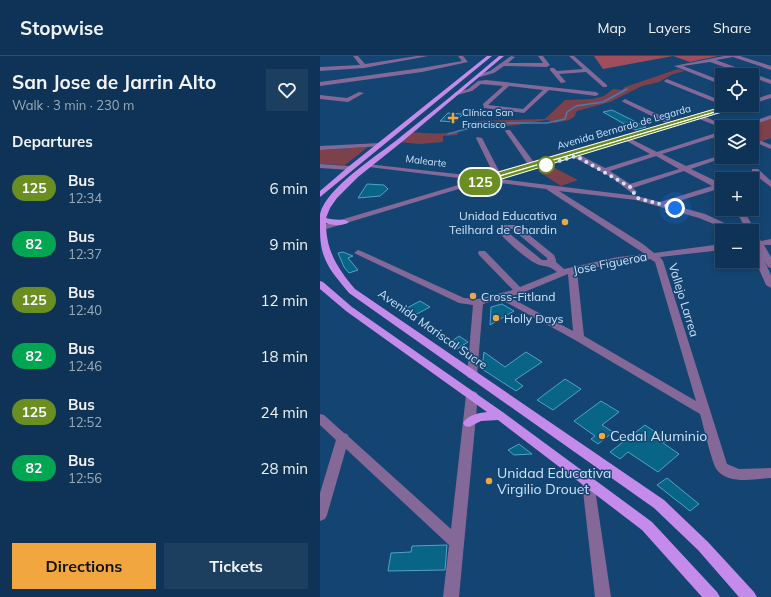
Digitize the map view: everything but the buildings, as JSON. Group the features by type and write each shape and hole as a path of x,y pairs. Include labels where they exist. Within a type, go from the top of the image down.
{"main road":[{"path":"320,195 350,168 490,56"},
{"name":"Avenida Mariscal Sucre","path":"502,56 352,179 332,200 325,211 320,229 324,254 334,270 352,291 659,504 703,546 749,597"},
{"path":"322,219 332,223 345,222"},
{"path":"320,284 355,314 408,349 472,395 646,526 712,597"},
{"path":"408,349 423,341"},
{"path":"432,367 446,357"},
{"path":"469,423 479,418 500,416"}],"street":[{"path":"355,56 364,66"},
{"path":"320,69 364,66 426,56"},
{"path":"540,56 563,82"},
{"path":"571,56 605,86"},
{"path":"715,80 677,66 732,56"},
{"path":"736,56 771,68"},
{"path":"480,75 492,72 513,57"},
{"path":"320,84 460,64 465,62 462,58"},
{"path":"710,60 732,68"},
{"path":"503,64 547,65"},
{"path":"355,67 359,79"},
{"path":"555,73 587,70"},
{"path":"759,78 771,82"},
{"path":"668,81 715,100"},
{"path":"457,93 470,90 482,82 596,94"},
{"path":"508,84 485,105 486,107 524,111 548,88"},
{"path":"320,97 348,100 361,93"},
{"path":"625,101 672,124"},
{"name":"Avenida Bernardo de Legarda","path":"490,181 715,112"},
{"path":"701,117 715,123"},
{"name":"Avenida Bernardo de Legarda","path":"628,139 672,124 701,117"},
{"path":"759,121 771,117"},
{"path":"508,131 532,165"},
{"path":"603,171 715,135"},
{"path":"479,138 497,174"},
{"path":"628,139 715,184"},
{"path":"759,145 771,141"},
{"path":"759,142 771,147"},
{"path":"320,148 380,145"},
{"path":"574,155 630,187 637,198"},
{"name":"Avenida Bernardo de Legarda","path":"320,229 497,174 574,155"},
{"path":"630,187 715,159"},
{"name":"Malearte","path":"369,165 478,181 548,187 637,198 702,216 721,224"},
{"path":"320,166 350,168"},
{"path":"755,171 771,185"},
{"name":"Vallejo Larrea","path":"548,187 653,255 659,261 722,467 728,473 738,475 771,473"},
{"path":"662,204 715,189"},
{"path":"552,263 551,257 514,227 505,227 500,229 539,262 552,263 568,271 579,338"},
{"path":"759,243 771,242"},
{"name":"Jose Figueroa","path":"358,253 462,300 478,302 519,291 568,271 618,260 715,248"},
{"path":"759,250 771,265"},
{"path":"482,253 519,291"},
{"path":"759,256 771,285"},
{"path":"501,296 579,338 704,411"},
{"path":"472,375 478,302"},
{"path":"451,597 472,395"},
{"path":"320,418 343,437 456,542"},
{"path":"320,515 343,437"},
{"path":"588,482 603,597"}],"shaded area":[{"path":"594,56 673,56 603,69"},
{"path":"673,56 718,56 690,62"},
{"path":"678,69 685,71 673,74 659,82 642,86 610,102 577,111 574,117 569,120 555,123 547,120 510,126 500,125 494,121 459,131 457,135 443,136 443,142 419,144 399,142 410,132 452,132 460,130 474,121 545,119 565,100 592,99 604,96 613,89 622,90 625,87"},
{"path":"771,119 771,138 762,141 759,140 759,123"},
{"path":"368,147 345,165 320,164 320,150"},
{"path":"551,166 578,180 561,186 538,171"}],"waterway":[{"path":"448,134 477,126 511,123 547,123 565,119 567,112 576,106 603,102 627,89"}],"bus line":[{"name":"125","path":"715,111 516,170 497,174 475,183 490,181 655,133 721,112"}],"place":[{"name":"Clínica San Francisco","path":"453,118"},
{"name":"Unidad Educativa Teilhard de Chardin","path":"565,222"},
{"name":"Cross-Fitland","path":"473,296"},
{"name":"Holly Days","path":"496,318"},
{"name":"Cedal Aluminio","path":"602,436"},
{"name":"Unidad Educativa Virgilio Drouet","path":"489,481"}],"route":[{"path":"546,165 576,156 630,187 637,198 675,208"}]}
